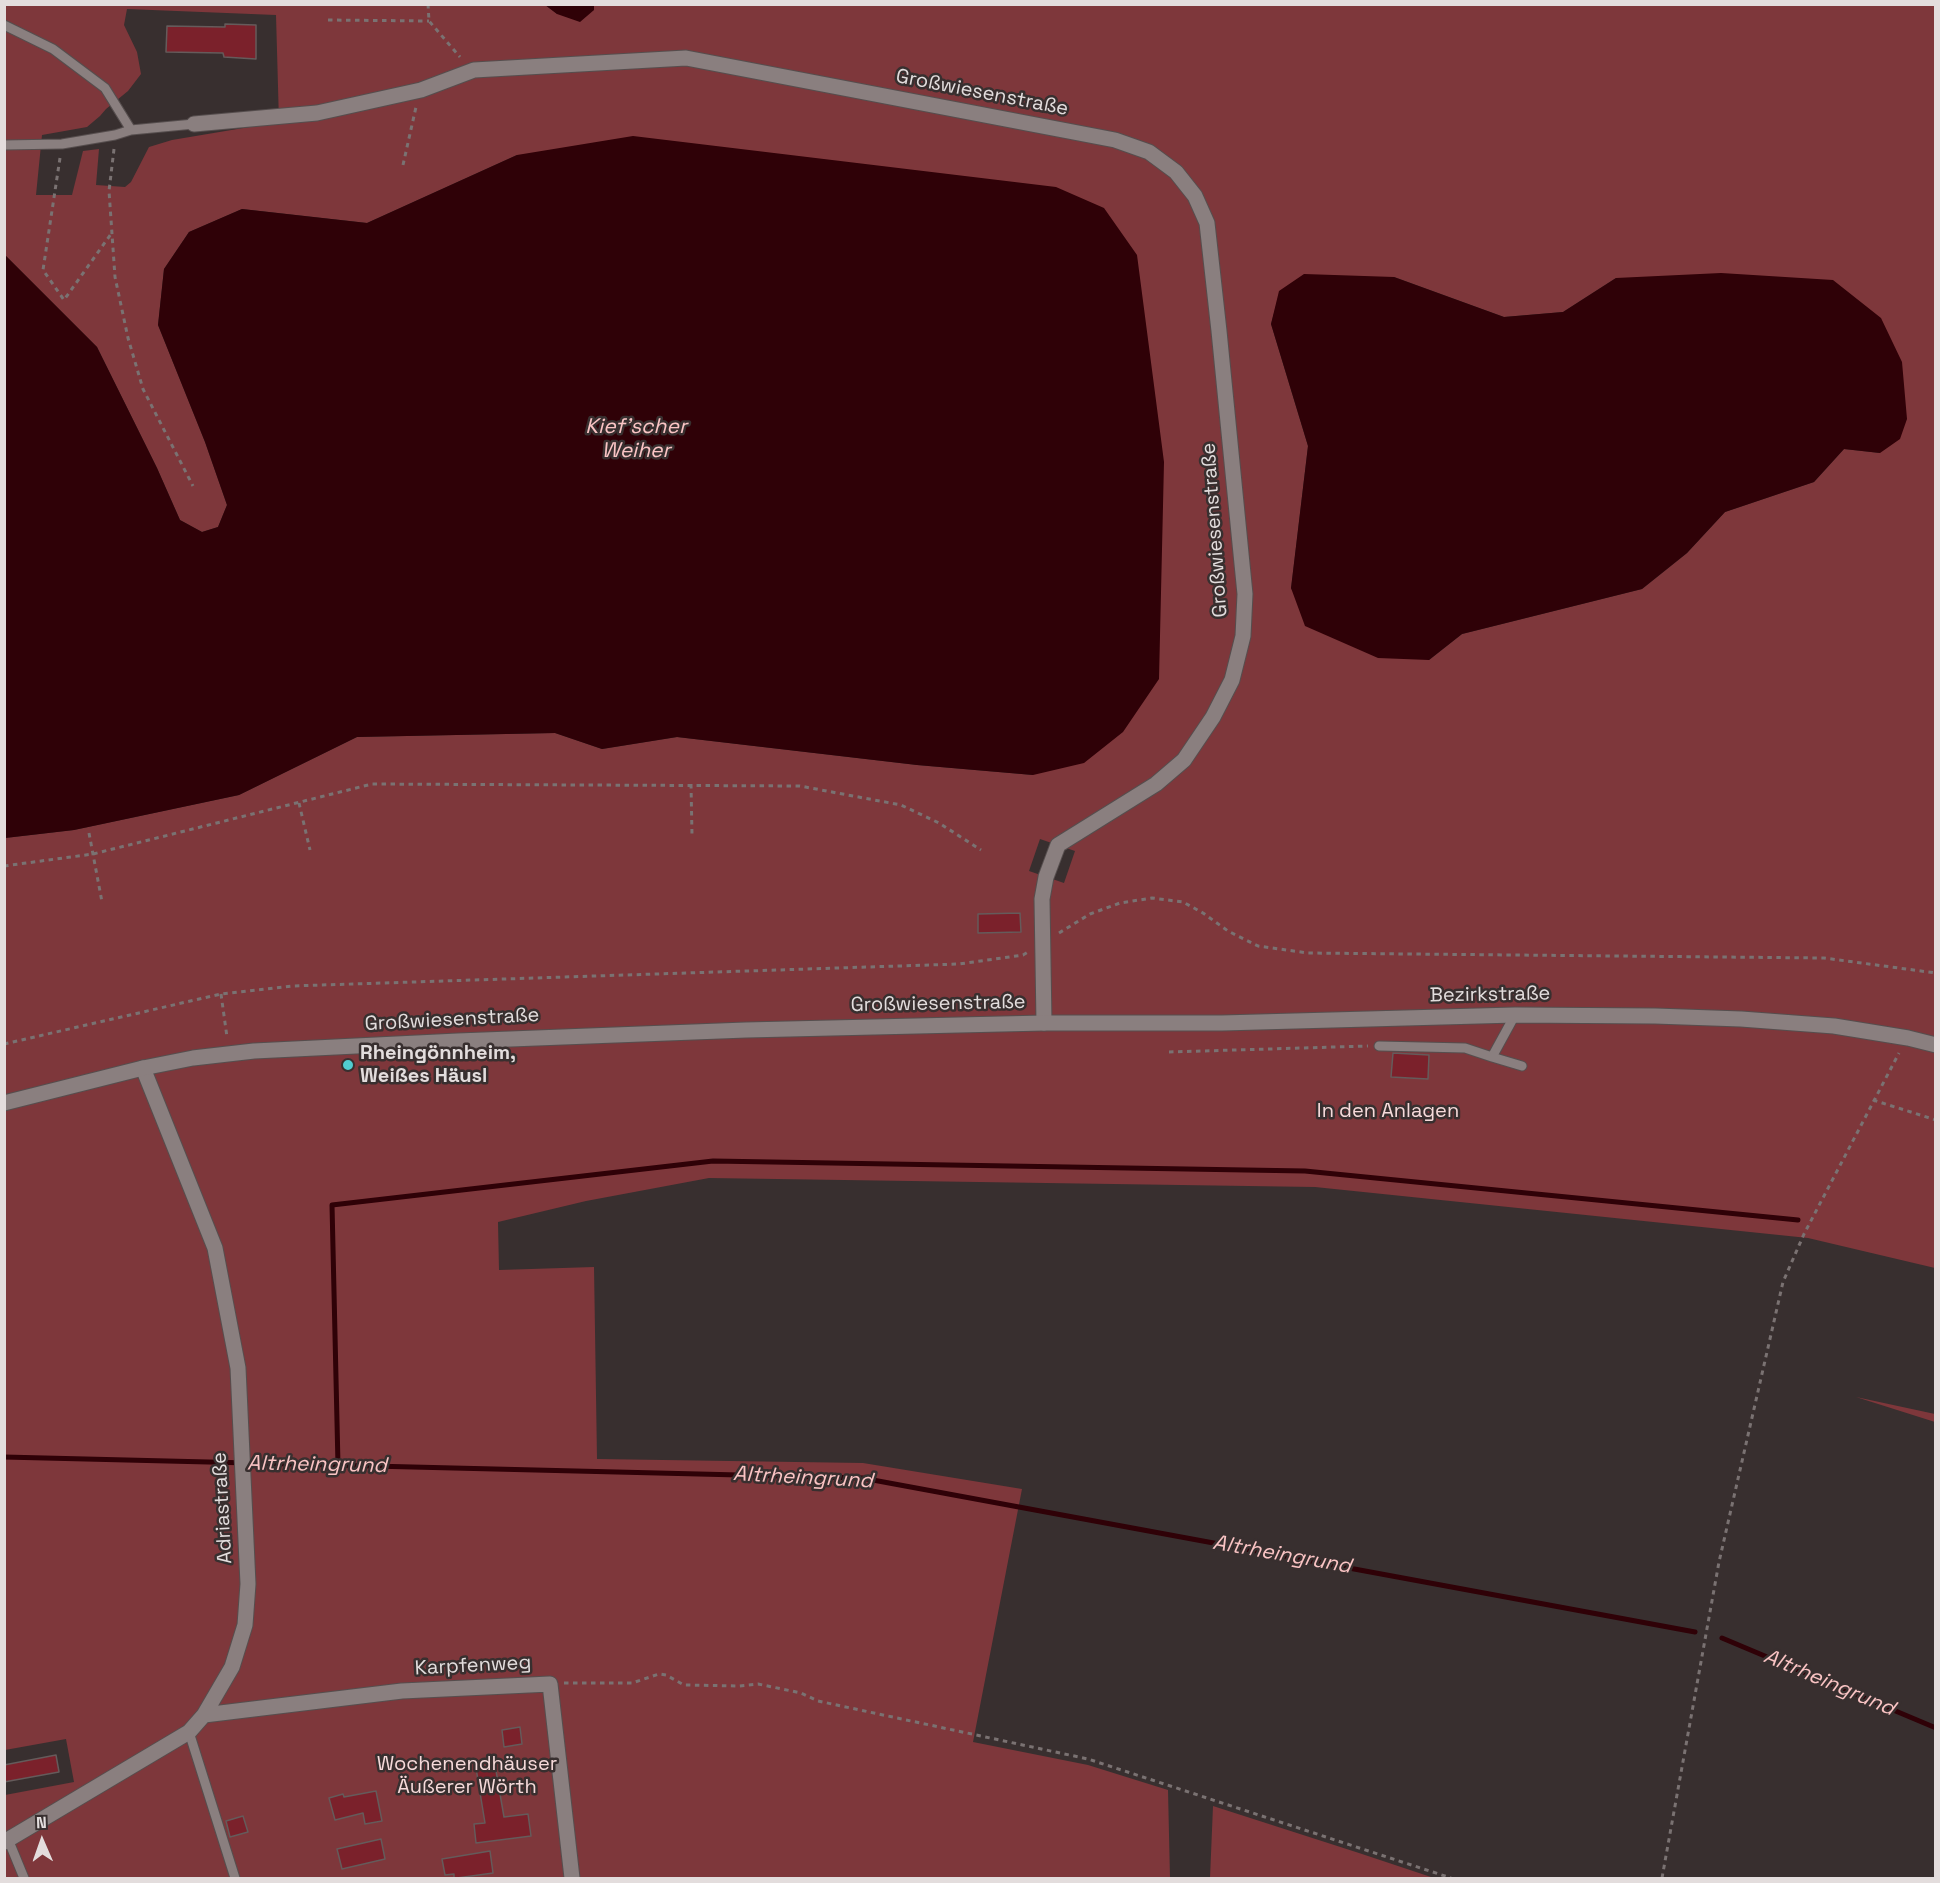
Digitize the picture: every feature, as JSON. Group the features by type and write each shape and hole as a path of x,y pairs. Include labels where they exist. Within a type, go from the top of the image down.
{"street":[{"name":"Großwiesenstraße","path":"4,1103 143,1068 193,1058 254,1051 746,1030 1044,1023 1042,899 1046,877 1058,845 1156,784 1184,760 1213,717 1232,680 1243,636 1245,594 1207,223 1195,196 1176,172 1149,152 1115,140 686,58 474,70 421,90 317,113 194,124"},
{"name":"Bezirkstraße","path":"1044,1023 1222,1023 1515,1015 1741,1019 1834,1026 1908,1038 1935,1045"},
{"name":"Adriastraße","path":"6,1840 189,1732 204,1715 232,1667 245,1625 248,1584 238,1368 215,1248 143,1068"},
{"name":"Karpfenweg","path":"204,1715 402,1691 550,1684 572,1878"}],"lane":[{"path":"4,25 53,49 105,88 131,130"},
{"path":"4,145 62,144 116,135 131,130 194,124"},
{"path":"1492,1057 1515,1015"},
{"path":"1378,1046 1465,1048 1522,1066"},
{"path":"189,1732 235,1878"},
{"path":"6,1840 24,1878"}],"path":[{"path":"428,4 429,21 474,70"},
{"path":"328,20 429,21"},
{"path":"403,165 421,90"},
{"path":"116,135 109,191 115,277 119,297 143,389 193,486"},
{"path":"62,144 43,270 64,300 112,233"},
{"path":"4,866 93,854 372,784 800,786 901,805 939,823 981,850"},
{"path":"690,784 692,835"},
{"path":"299,803 310,850"},
{"path":"89,833 102,902"},
{"path":"4,1044 221,994 292,986 959,964 1023,955 1090,914 1120,903 1152,898 1183,902 1228,931 1258,946 1308,954 1824,958 1935,973"},
{"path":"221,994 228,1041"},
{"path":"1662,1878 1719,1562 1783,1282 1803,1234 1908,1038"},
{"path":"1168,1052 1378,1046"},
{"path":"1873,1100 1935,1120"},
{"path":"550,1684 632,1683 659,1674 666,1675 684,1685 758,1684 801,1693 818,1701 1088,1759 1451,1878"}],"green space":[{"path":"545,4 557,14 594,10 594,4 1935,5 1935,1268 1808,1238 1315,1187 709,1178 586,1201 498,1222 499,1270 594,1267 597,1459 863,1463 1022,1489 973,1742 1088,1765 1168,1790 1170,1878 5,1878 5,1795 74,1782 66,1739 5,1750 5,838 74,830 239,795 357,737 555,733 602,749 677,737 917,765 1033,775 517,155 367,223 242,209 189,232 164,269 158,325 205,442 227,505 218,527 202,532 180,520 97,347 5,255 5,5","holes":["127,9 276,15 279,122 172,140 149,147 131,182 125,187 96,185 99,149 83,151 72,195 36,195 42,135 87,127 128,91 141,74 137,52 124,25","1394,277 1504,317 1563,312 1616,278 1880,453 1844,449 1814,482 1725,512 1687,553 1642,589 1462,634 1429,660 1291,589 1308,446 1271,324 1280,291","1040,839 1075,851 1064,883 1029,871"]},
{"path":"1856,1397 1935,1414 1935,1422"},
{"path":"1213,1806 1359,1853 1434,1878 1210,1878"}],"water":[{"path":"545,5 594,5 594,10 580,22 557,14"},
{"name":"Kief'scher Weiher","path":"633,136 1056,187 1104,208 1137,255 1164,462 1159,679 1123,732 1084,763 1033,775 917,765 677,737 602,749 555,733 357,737 239,795 74,830 5,838 5,255 97,347 180,520 202,532 218,527 227,505 205,442 158,325 164,269 189,232 242,209 367,223 517,155"},
{"path":"1721,273 1833,280 1881,318 1902,362 1907,419 1900,439 1880,453 1844,449 1814,482 1725,512 1687,553 1642,589 1462,634 1429,660 1378,658 1305,626 1291,588 1308,446 1271,324 1279,291 1304,274 1394,277 1504,317 1563,312 1616,278"}],"building":[{"path":"225,24 256,25 256,59 224,57 223,53 166,52 167,26 225,27"},
{"path":"1020,913 1021,932 978,933 978,914"},
{"path":"1393,1053 1429,1055 1428,1079 1391,1077"},
{"path":"520,1727 522,1744 504,1747 502,1730"},
{"path":"56,1755 59,1772 4,1782 4,1765"},
{"path":"495,1765 504,1817 528,1814 531,1836 476,1843 474,1824 485,1823 476,1768"},
{"path":"376,1791 382,1821 365,1824 363,1813 335,1820 329,1798 343,1794 344,1797"},
{"path":"243,1816 248,1832 230,1837 226,1821"},
{"path":"381,1839 385,1859 342,1869 337,1849"},
{"path":"490,1851 493,1873 457,1878 454,1878 454,1874 445,1875 442,1859"}],"waterway":[{"path":"338,1465 332,1205 713,1161 1305,1171 1798,1220"},
{"name":"Altrheingrund","path":"4,1457 862,1478 1695,1632"},
{"name":"Altrheingrund","path":"1722,1638 1936,1728"}],"place":[{"name":"Rheingönnheim, Weißes Häusl","path":"348,1065"}],"park label":[{"name":"In den Anlagen","path":"1388,1112"},
{"name":"Wochenendhäuser Äußerer Wörth","path":"467,1776"}]}
